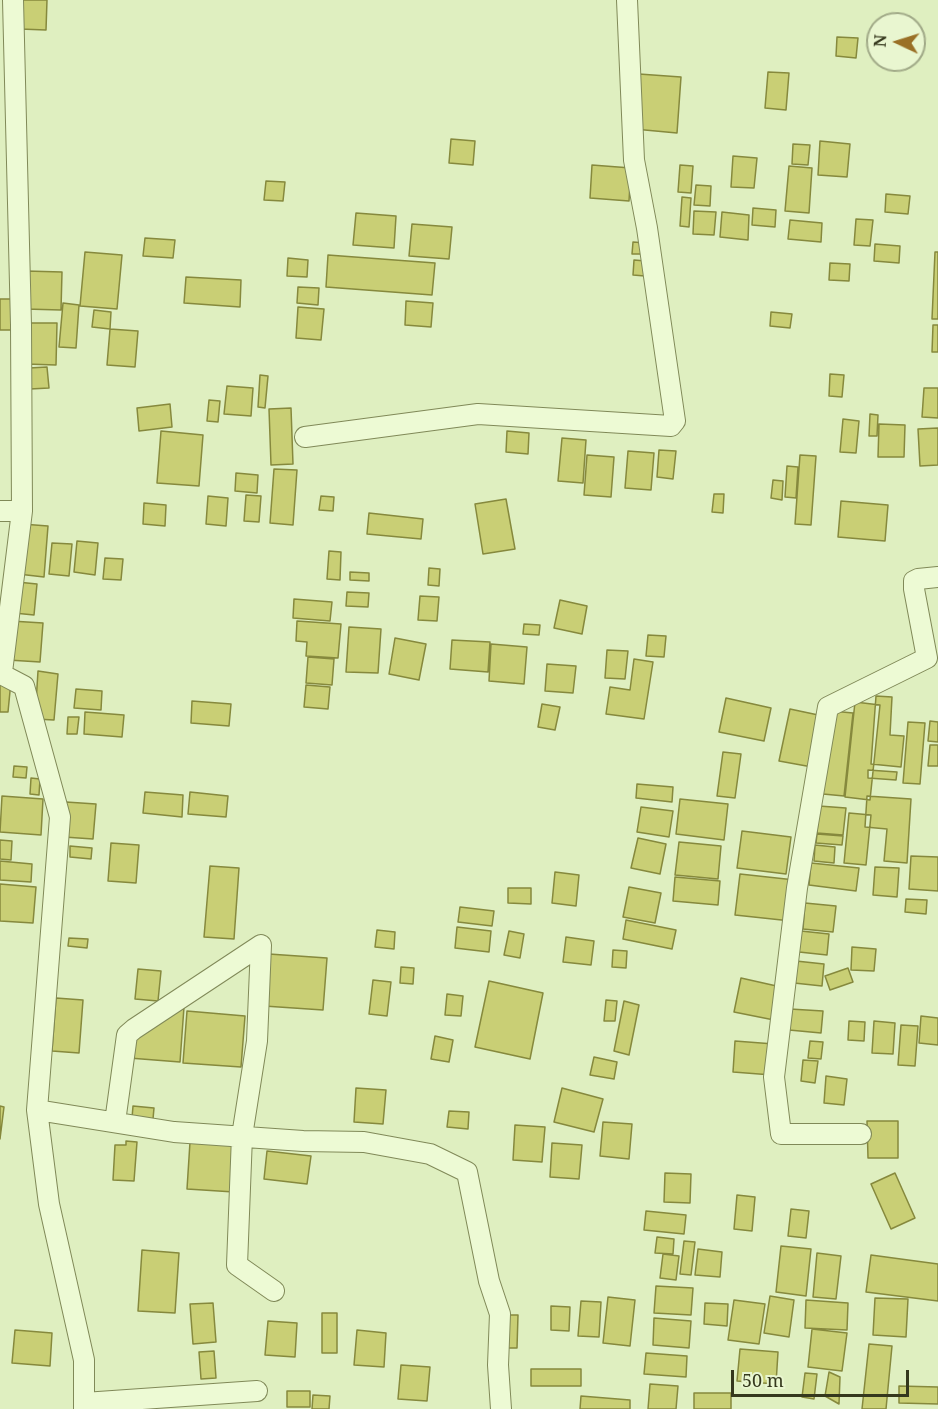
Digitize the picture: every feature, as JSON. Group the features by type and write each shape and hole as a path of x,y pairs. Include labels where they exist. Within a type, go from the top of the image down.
{"street":[{"path":"13,0 21,325 21,511 2,672 3,675 24,686 58,809 60,825 37,1110 49,1204 84,1360 84,1406 257,1391"},
{"path":"305,437 478,414 671,426 675,421 647,228 634,160 627,0"},
{"path":"0,511 21,511"},
{"path":"861,1134 781,1134 774,1077 797,888 828,707 927,658 914,581 938,577"},
{"path":"115,1122 127,1035 261,945 257,1041 242,1136 237,1265 274,1291"},
{"path":"37,1110 174,1131 303,1141 364,1142 430,1154 466,1172 489,1281 500,1314 498,1365 501,1409"}],"building":[{"path":"21,0 47,0 46,30 20,29"},
{"path":"837,37 858,38 856,58 836,56"},
{"path":"768,72 789,73 786,110 765,108"},
{"path":"639,74 681,77 677,133 634,129"},
{"path":"451,139 475,141 473,165 449,163"},
{"path":"820,141 850,144 847,177 818,175"},
{"path":"793,144 810,145 808,165 792,164"},
{"path":"733,156 757,158 754,188 731,187"},
{"path":"592,165 631,168 629,201 590,198"},
{"path":"680,165 693,166 691,193 678,192"},
{"path":"789,166 812,168 809,213 785,211"},
{"path":"266,181 285,182 283,201 264,200"},
{"path":"696,185 711,186 710,206 694,205"},
{"path":"886,194 910,196 908,214 885,212"},
{"path":"682,197 691,198 689,227 680,226"},
{"path":"753,208 776,210 775,227 752,225"},
{"path":"694,211 716,212 714,235 693,234"},
{"path":"722,212 749,215 748,240 720,237"},
{"path":"356,213 396,216 394,248 353,245"},
{"path":"856,219 873,220 870,246 854,245"},
{"path":"790,220 822,223 821,242 788,239"},
{"path":"412,224 452,227 449,259 409,256"},
{"path":"145,238 175,240 173,258 143,256"},
{"path":"633,242 646,243 645,254 632,254"},
{"path":"875,244 900,246 899,263 874,261"},
{"path":"85,252 122,255 117,309 80,306"},
{"path":"935,252 938,252 938,319 932,319"},
{"path":"328,255 435,263 432,295 326,287"},
{"path":"288,258 308,260 307,277 287,276"},
{"path":"634,260 646,261 645,276 633,275"},
{"path":"830,263 850,264 849,281 829,280"},
{"path":"26,271 62,272 61,310 25,309"},
{"path":"186,277 241,280 240,307 184,303"},
{"path":"298,287 319,288 318,305 297,303"},
{"path":"0,299 12,299 13,330 0,330"},
{"path":"406,301 433,303 431,327 405,325"},
{"path":"63,303 79,305 76,348 59,347"},
{"path":"298,307 324,309 321,340 296,338"},
{"path":"94,310 111,312 110,329 92,327"},
{"path":"771,312 792,314 790,328 770,326"},
{"path":"27,323 57,323 56,365 26,364"},
{"path":"933,325 938,325 938,352 932,352"},
{"path":"110,329 138,331 135,367 107,365"},
{"path":"47,367 49,388 30,389 29,368"},
{"path":"830,374 844,375 842,397 829,396"},
{"path":"260,375 268,376 265,408 258,407"},
{"path":"227,386 253,388 251,416 224,414"},
{"path":"924,388 938,388 938,418 922,417"},
{"path":"209,400 220,401 218,422 207,421"},
{"path":"170,404 172,427 139,431 137,408"},
{"path":"291,408 293,464 271,465 269,409"},
{"path":"870,414 878,415 877,436 869,436"},
{"path":"843,419 859,421 856,453 840,452"},
{"path":"879,424 905,425 904,457 878,457"},
{"path":"938,428 938,465 920,466 918,429"},
{"path":"161,431 203,435 199,486 157,483"},
{"path":"507,431 529,433 528,454 506,452"},
{"path":"562,438 586,440 583,483 558,481"},
{"path":"659,450 676,451 673,479 657,477"},
{"path":"628,451 654,453 651,490 625,488"},
{"path":"587,455 614,457 611,497 584,495"},
{"path":"800,455 816,456 811,525 795,524"},
{"path":"787,466 798,467 796,498 785,497"},
{"path":"274,469 297,470 293,525 270,523"},
{"path":"236,473 258,475 257,493 235,491"},
{"path":"773,480 783,481 782,500 771,498"},
{"path":"714,494 724,494 723,513 712,512"},
{"path":"246,495 261,496 259,522 244,521"},
{"path":"208,496 228,498 226,526 206,524"},
{"path":"321,496 334,497 333,511 319,510"},
{"path":"506,499 515,549 483,554 475,504"},
{"path":"841,501 888,505 885,541 838,537"},
{"path":"144,503 166,505 165,526 143,524"},
{"path":"369,513 423,519 421,539 367,534"},
{"path":"22,524 48,526 44,577 18,574"},
{"path":"77,541 98,543 95,575 74,572"},
{"path":"52,543 72,544 69,576 49,574"},
{"path":"329,551 341,552 340,580 327,579"},
{"path":"105,558 123,559 121,580 103,579"},
{"path":"429,568 440,569 439,586 428,585"},
{"path":"350,572 369,573 369,581 350,580"},
{"path":"17,582 37,584 34,615 14,613"},
{"path":"347,592 369,593 368,607 346,606"},
{"path":"420,596 439,597 437,621 418,620"},
{"path":"294,599 332,602 330,621 293,618"},
{"path":"560,600 587,606 582,634 554,628"},
{"path":"11,621 43,623 40,662 8,660"},
{"path":"297,621 341,624 338,658 306,656 307,642 296,641"},
{"path":"524,624 540,625 539,635 523,634"},
{"path":"349,627 381,629 378,673 346,672"},
{"path":"648,635 666,636 664,657 646,656"},
{"path":"395,638 426,644 419,680 389,674"},
{"path":"452,640 490,642 488,672 450,669"},
{"path":"491,644 527,647 524,684 489,681"},
{"path":"607,650 628,651 625,679 605,678"},
{"path":"308,657 334,659 332,685 306,683"},
{"path":"634,659 653,662 644,719 606,714 610,687 630,690"},
{"path":"547,664 576,666 573,693 545,691"},
{"path":"38,671 58,674 54,720 35,719"},
{"path":"0,680 11,681 8,712 0,712"},
{"path":"306,685 330,687 328,709 304,707"},
{"path":"76,689 102,691 101,710 74,708"},
{"path":"876,696 892,697 890,735 904,736 901,767 871,764"},
{"path":"726,698 771,708 764,741 719,732"},
{"path":"192,701 231,704 229,726 191,723"},
{"path":"855,702 880,705 870,800 845,797"},
{"path":"542,704 560,707 555,730 538,727"},
{"path":"790,709 823,716 812,767 779,761"},
{"path":"832,711 853,713 844,796 823,794"},
{"path":"85,712 124,715 122,737 84,734"},
{"path":"68,717 79,717 77,734 67,734"},
{"path":"930,721 938,722 938,742 928,741"},
{"path":"908,722 925,723 920,784 903,783"},
{"path":"930,745 938,745 938,766 928,766"},
{"path":"723,752 741,754 735,798 717,796"},
{"path":"14,766 27,767 26,778 13,777"},
{"path":"868,770 897,772 896,780 868,778"},
{"path":"31,778 40,779 39,795 30,794"},
{"path":"637,784 673,787 672,802 636,798"},
{"path":"145,792 183,795 182,817 143,813"},
{"path":"190,792 228,796 226,817 188,814"},
{"path":"2,796 43,799 41,835 0,832"},
{"path":"867,796 911,799 907,863 884,861 887,829 865,827"},
{"path":"680,799 728,804 724,840 676,834"},
{"path":"66,802 96,804 93,839 64,837"},
{"path":"819,806 846,808 843,835 817,833"},
{"path":"641,807 673,811 669,837 637,832"},
{"path":"849,813 871,815 866,865 844,863"},
{"path":"742,831 791,837 786,874 737,868"},
{"path":"817,834 843,836 842,845 816,843"},
{"path":"638,838 666,844 660,874 631,868"},
{"path":"0,840 12,841 11,860 0,859"},
{"path":"679,842 721,846 718,879 675,875"},
{"path":"111,843 139,845 136,883 108,881"},
{"path":"815,845 835,847 834,863 814,861"},
{"path":"70,846 92,848 91,859 70,857"},
{"path":"911,856 938,857 938,891 909,889"},
{"path":"0,861 32,864 31,882 0,880"},
{"path":"811,863 859,868 856,891 809,885"},
{"path":"210,866 239,868 234,939 204,937"},
{"path":"875,867 899,868 897,897 873,895"},
{"path":"555,872 579,875 576,906 552,903"},
{"path":"740,874 795,880 791,921 735,915"},
{"path":"675,877 720,881 718,905 673,901"},
{"path":"0,884 36,887 33,923 0,921"},
{"path":"629,887 661,893 655,923 623,917"},
{"path":"508,888 531,888 531,904 508,903"},
{"path":"906,899 927,900 926,914 905,912"},
{"path":"805,903 836,906 833,932 803,929"},
{"path":"460,907 494,911 492,926 458,922"},
{"path":"626,920 676,930 672,949 623,939"},
{"path":"457,927 491,931 489,952 455,948"},
{"path":"377,930 395,932 394,949 375,947"},
{"path":"509,931 524,934 520,958 504,955"},
{"path":"801,931 829,934 827,955 799,952"},
{"path":"566,937 594,941 591,965 563,962"},
{"path":"69,938 88,939 87,948 68,946"},
{"path":"852,947 876,949 874,971 851,970"},
{"path":"613,950 627,951 626,968 612,967"},
{"path":"269,954 327,958 323,1010 264,1006"},
{"path":"796,961 824,964 822,986 794,983"},
{"path":"401,967 414,968 413,984 400,983"},
{"path":"848,968 853,982 830,990 825,976"},
{"path":"138,969 161,971 158,1001 135,999"},
{"path":"741,978 781,987 774,1020 734,1012"},
{"path":"373,980 391,982 387,1016 369,1014"},
{"path":"489,981 543,993 530,1059 475,1047"},
{"path":"447,994 463,996 461,1016 445,1015"},
{"path":"56,998 83,1000 79,1053 52,1051"},
{"path":"606,1000 617,1001 615,1021 604,1021"},
{"path":"624,1001 639,1005 629,1055 614,1051"},
{"path":"184,1007 180,1062 129,1058 130,1042"},
{"path":"790,1009 823,1011 821,1033 789,1030"},
{"path":"187,1011 245,1016 241,1067 183,1063"},
{"path":"921,1016 938,1018 938,1045 919,1043"},
{"path":"849,1021 865,1022 864,1041 848,1040"},
{"path":"874,1021 895,1023 893,1054 872,1053"},
{"path":"901,1025 918,1026 915,1066 898,1065"},
{"path":"435,1036 453,1040 449,1062 431,1059"},
{"path":"735,1041 774,1044 772,1075 733,1072"},
{"path":"810,1041 823,1042 821,1059 808,1058"},
{"path":"594,1057 617,1062 614,1079 590,1075"},
{"path":"803,1060 818,1061 815,1083 801,1081"},
{"path":"826,1076 847,1079 844,1105 824,1103"},
{"path":"356,1088 386,1090 383,1124 354,1122"},
{"path":"562,1088 603,1099 594,1132 554,1122"},
{"path":"0,1106 4,1107 0,1139"},
{"path":"133,1106 154,1108 153,1119 132,1118"},
{"path":"449,1111 469,1112 468,1129 447,1127"},
{"path":"867,1121 898,1121 898,1158 868,1158"},
{"path":"603,1122 632,1124 629,1159 600,1156"},
{"path":"515,1125 545,1127 542,1162 513,1160"},
{"path":"126,1141 137,1142 134,1181 113,1180 115,1145 126,1145"},
{"path":"190,1142 237,1145 234,1192 187,1189"},
{"path":"552,1143 582,1145 579,1179 550,1177"},
{"path":"267,1151 311,1156 307,1184 264,1179"},
{"path":"665,1173 691,1174 690,1203 664,1202"},
{"path":"895,1173 915,1218 891,1229 871,1184"},
{"path":"737,1195 755,1197 752,1231 734,1229"},
{"path":"791,1209 809,1211 806,1238 788,1236"},
{"path":"646,1211 686,1215 684,1234 644,1230"},
{"path":"657,1237 674,1239 673,1254 655,1253"},
{"path":"684,1241 695,1242 691,1275 680,1274"},
{"path":"781,1246 811,1249 806,1296 776,1292"},
{"path":"698,1249 722,1252 720,1277 695,1275"},
{"path":"142,1250 179,1253 175,1313 138,1311"},
{"path":"817,1253 841,1256 836,1299 813,1297"},
{"path":"663,1254 679,1256 676,1280 660,1278"},
{"path":"871,1255 938,1264 938,1301 866,1292"},
{"path":"656,1286 693,1288 691,1315 654,1313"},
{"path":"770,1296 794,1300 789,1337 764,1333"},
{"path":"608,1297 635,1300 630,1346 603,1343"},
{"path":"875,1298 908,1299 906,1337 873,1335"},
{"path":"734,1300 765,1304 759,1344 728,1340"},
{"path":"806,1300 848,1303 847,1330 805,1328"},
{"path":"581,1301 601,1302 599,1337 578,1336"},
{"path":"213,1303 216,1342 193,1344 190,1304"},
{"path":"705,1303 728,1304 727,1326 704,1324"},
{"path":"551,1306 570,1307 569,1331 551,1330"},
{"path":"322,1313 337,1313 337,1353 322,1353"},
{"path":"508,1315 518,1315 517,1348 507,1348"},
{"path":"654,1318 691,1321 689,1348 653,1345"},
{"path":"268,1321 297,1323 295,1357 265,1355"},
{"path":"812,1329 847,1333 842,1371 808,1367"},
{"path":"15,1330 52,1333 50,1366 12,1363"},
{"path":"357,1330 386,1333 384,1367 354,1365"},
{"path":"869,1344 892,1346 886,1409 862,1409"},
{"path":"740,1349 778,1352 776,1384 737,1381"},
{"path":"214,1351 216,1378 201,1379 199,1352"},
{"path":"646,1353 687,1356 686,1377 644,1374"},
{"path":"401,1365 430,1367 427,1401 398,1399"},
{"path":"531,1369 581,1369 581,1386 531,1386"},
{"path":"829,1372 840,1377 839,1404 825,1396"},
{"path":"805,1373 817,1374 814,1399 802,1397"},
{"path":"650,1384 678,1386 676,1409 648,1409"},
{"path":"899,1386 938,1387 938,1404 899,1403"},
{"path":"287,1391 310,1391 310,1407 287,1407"},
{"path":"694,1393 731,1393 731,1409 694,1409"},
{"path":"313,1395 330,1396 329,1409 312,1409"},
{"path":"581,1396 630,1400 630,1409 580,1409"}]}
